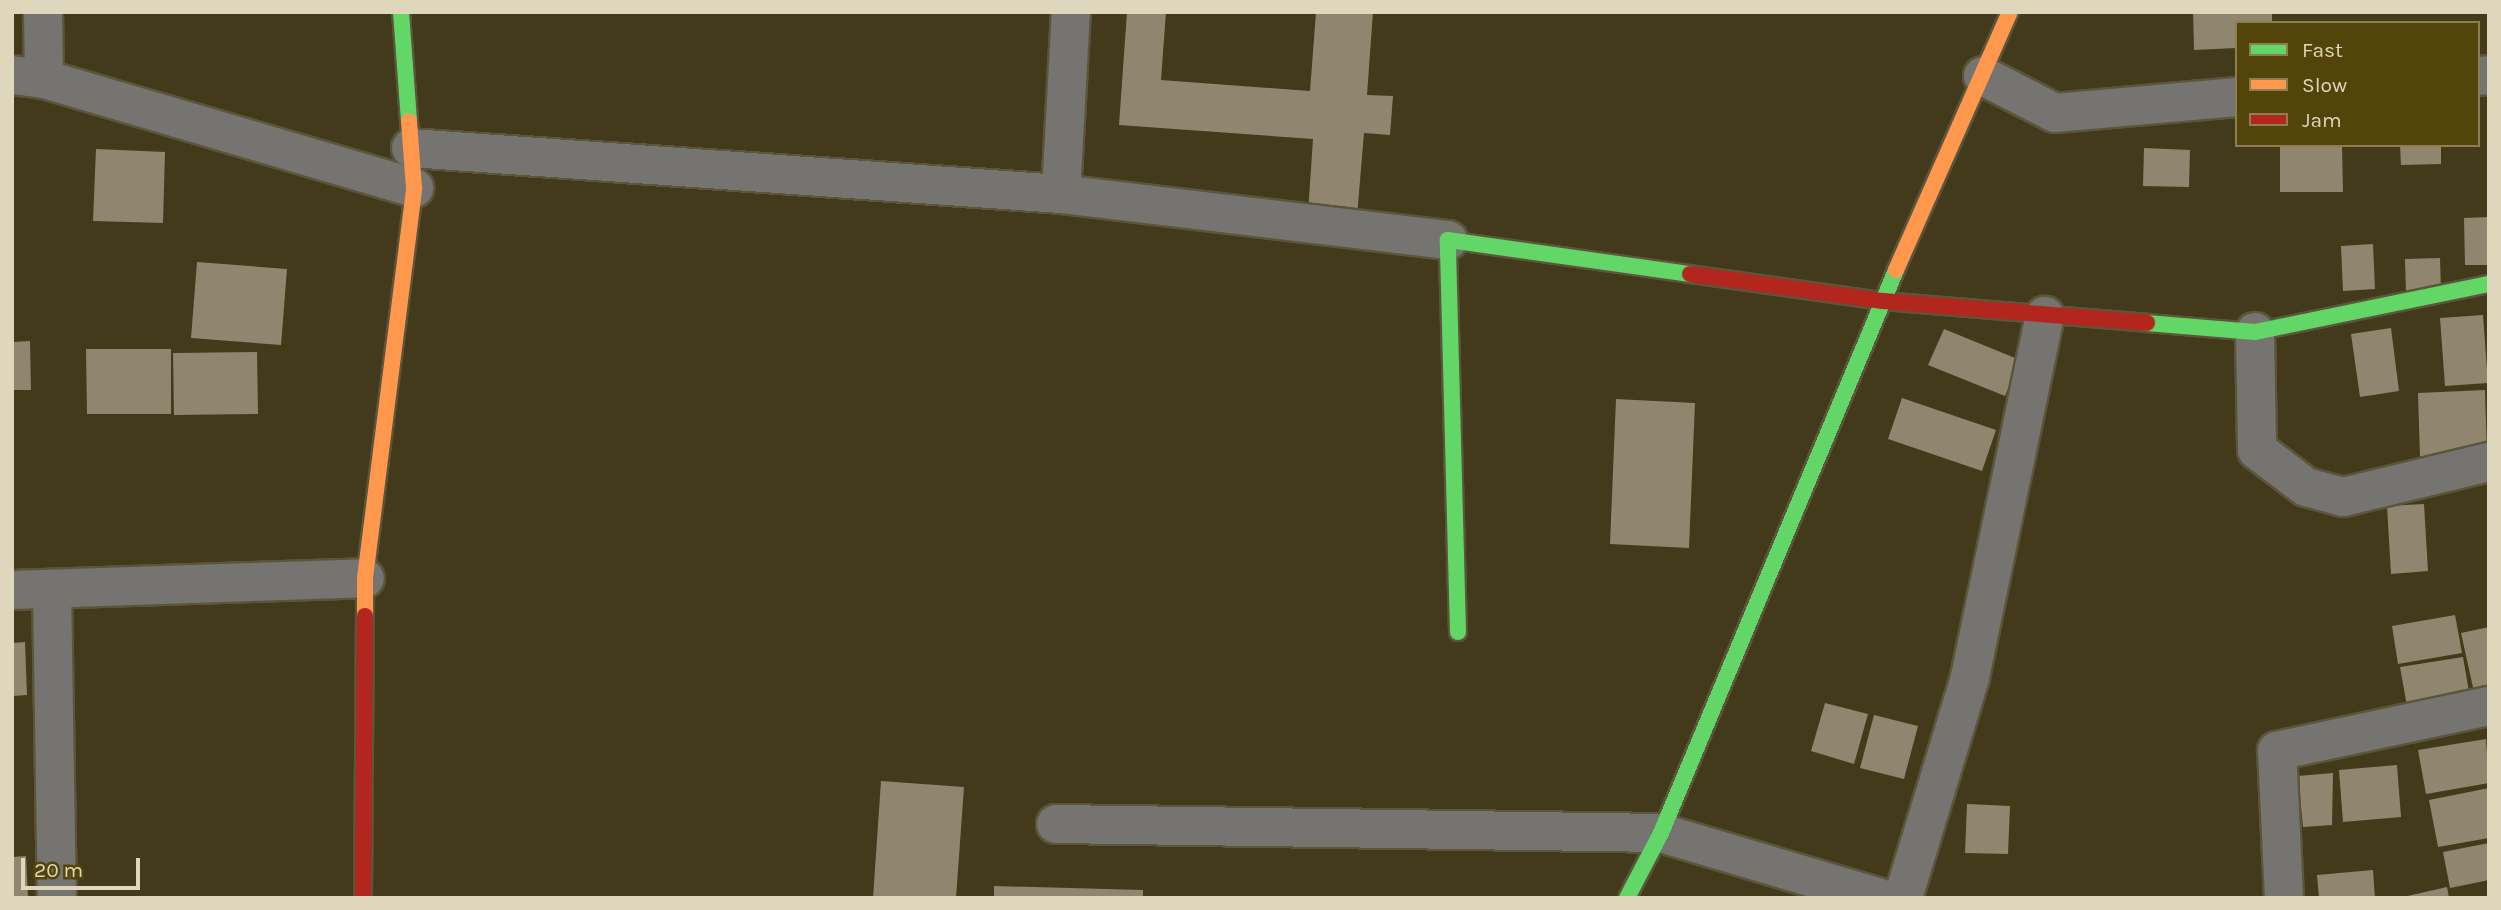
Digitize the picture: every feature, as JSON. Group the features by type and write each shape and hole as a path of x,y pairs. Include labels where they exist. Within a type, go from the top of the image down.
{"street":[{"path":"43,12 28,77 414,188"},
{"path":"363,898 365,578 414,188 401,12"},
{"path":"1061,194 1071,12"},
{"path":"1627,898 1661,832 1882,301 2011,12"},
{"path":"1983,76 2055,113 2235,97"},
{"path":"411,148 1061,194 1448,240 1882,301 2255,332 2489,284"},
{"path":"1448,240 1458,632"},
{"path":"1903,898 1970,677 2045,316"},
{"path":"2255,332 2257,450 2306,487 2343,497 2489,462"},
{"path":"12,590 365,578"},
{"path":"52,589 57,898"},
{"path":"2284,898 2277,751 2489,706"},
{"path":"1056,824 1661,832 1880,898"}],"building":[{"path":"1127,12 1166,12 1161,80 1310,91 1316,12 1373,12 1367,95 1393,96 1390,135 1364,133 1357,217 1308,213 1313,139 1119,125"},
{"path":"2193,12 2272,12 2272,21 2235,21 2235,48 2194,50"},
{"path":"2280,147 2342,147 2343,192 2280,192"},
{"path":"2400,147 2441,147 2441,164 2401,165"},
{"path":"2144,148 2190,150 2189,187 2143,186"},
{"path":"96,149 165,152 163,223 93,221"},
{"path":"2489,217 2489,265 2465,265 2464,218"},
{"path":"2373,244 2375,289 2343,291 2341,246"},
{"path":"2440,258 2441,292 2406,293 2405,259"},
{"path":"197,262 287,269 281,345 191,338"},
{"path":"2483,315 2488,383 2445,386 2440,318"},
{"path":"2391,328 2399,391 2360,397 2351,334"},
{"path":"1944,329 2020,360 2005,396 1928,365"},
{"path":"30,341 31,390 12,390 12,342"},
{"path":"86,349 171,349 171,414 87,414"},
{"path":"257,352 258,414 174,415 173,353"},
{"path":"2485,390 2487,456 2420,458 2418,393"},
{"path":"1902,398 1996,430 1982,471 1888,439"},
{"path":"1616,399 1695,403 1689,548 1610,544"},
{"path":"2424,504 2428,571 2391,574 2387,506"},
{"path":"2455,615 2462,653 2398,664 2392,626"},
{"path":"2489,627 2489,698 2476,701 2461,633"},
{"path":"25,642 27,695 12,696 12,643"},
{"path":"2463,657 2471,703 2408,712 2400,667"},
{"path":"1825,703 1868,714 1854,764 1811,751"},
{"path":"1874,715 1918,726 1904,779 1860,768"},
{"path":"2486,739 2489,783 2426,794 2418,750"},
{"path":"2397,765 2401,817 2343,822 2339,770"},
{"path":"2333,773 2332,825 2303,827 2298,776"},
{"path":"881,781 964,787 956,898 873,898"},
{"path":"2489,788 2489,838 2438,847 2429,800"},
{"path":"1967,804 2010,806 2008,854 1965,853"},
{"path":"2489,843 2489,880 2450,888 2443,852"},
{"path":"26,856 28,898 12,898 12,857"},
{"path":"2373,870 2375,898 2319,898 2317,875"},
{"path":"994,886 1143,890 1143,898 994,898"},
{"path":"2447,887 2449,898 2403,897"}],"traffic: fast":[{"path":"401,12 409,121"},
{"path":"1458,632 1448,240 1690,274"},
{"path":"1627,898 1661,833 1896,270"},
{"path":"2147,323 2255,332 2489,284"}],"traffic: slow":[{"path":"1896,270 2010,12"},
{"path":"365,616 365,578 414,188 409,121"}],"traffic: jam":[{"path":"1690,274 1882,301 2147,323"},
{"path":"363,898 365,616"}]}
